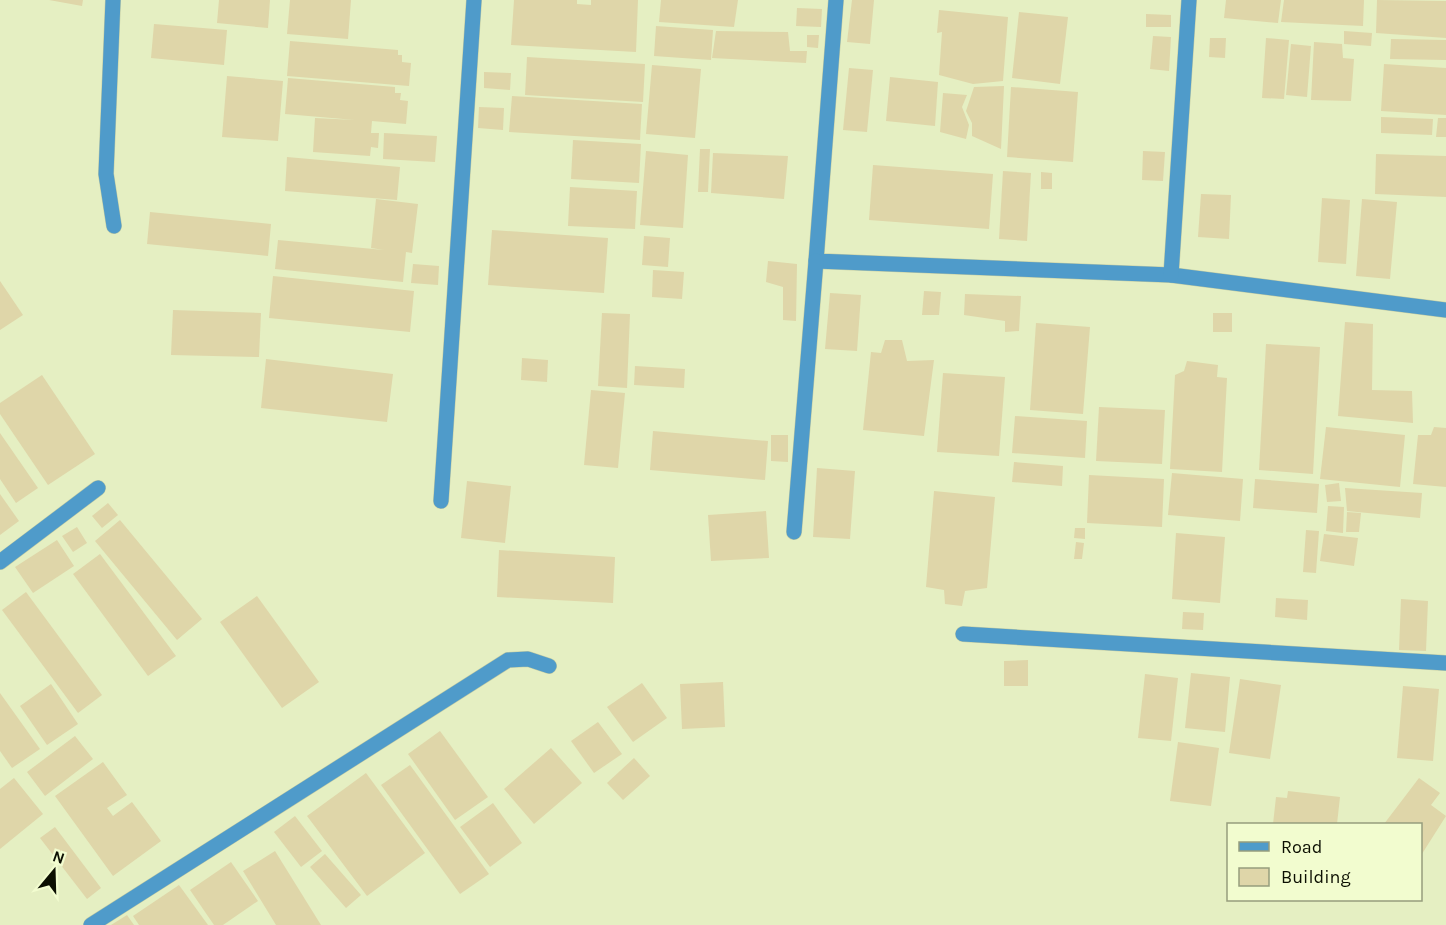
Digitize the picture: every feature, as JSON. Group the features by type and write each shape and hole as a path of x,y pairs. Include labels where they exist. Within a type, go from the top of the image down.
{"street":[{"path":"113,0 106,174 114,226"},
{"path":"441,501 474,0"},
{"path":"794,532 836,0"},
{"path":"1171,275 1189,0"},
{"path":"816,261 1171,275 1446,310"},
{"path":"0,562 98,488"},
{"path":"963,634 1446,663"},
{"path":"91,925 508,660 528,660 549,666"}],"building":[{"path":"49,0 83,0 82,6"},
{"path":"219,0 270,0 268,28 217,23"},
{"path":"290,0 351,0 348,39 287,34"},
{"path":"514,0 577,0 577,4 591,5 591,0 638,0 636,52 511,45"},
{"path":"661,0 738,0 734,27 659,22"},
{"path":"852,0 874,0 870,44 847,42"},
{"path":"1226,0 1281,0 1278,23 1224,18"},
{"path":"1284,0 1364,0 1363,26 1281,22"},
{"path":"1377,0 1446,1 1446,38 1376,33"},
{"path":"797,8 822,9 821,27 796,26"},
{"path":"939,10 1008,17 1003,81 973,84 939,75 942,32 937,33"},
{"path":"1019,12 1068,17 1060,84 1012,78"},
{"path":"1146,14 1171,15 1171,27 1146,27"},
{"path":"154,24 227,30 224,65 151,58"},
{"path":"656,26 713,30 711,60 654,56"},
{"path":"716,31 788,32 790,51 807,51 806,63 712,58"},
{"path":"1344,31 1372,33 1371,46 1344,44"},
{"path":"807,35 819,35 818,48 807,47"},
{"path":"1153,36 1171,37 1169,71 1150,69"},
{"path":"1210,38 1226,38 1225,58 1209,57"},
{"path":"1266,38 1289,40 1284,99 1262,98"},
{"path":"1391,39 1446,40 1446,60 1390,59"},
{"path":"290,41 398,50 398,55 402,55 402,62 411,63 409,86 287,76"},
{"path":"1314,42 1342,44 1343,58 1354,59 1351,101 1311,100"},
{"path":"1291,44 1311,46 1307,97 1286,95"},
{"path":"527,57 645,64 643,102 525,95"},
{"path":"1384,64 1446,68 1446,115 1381,111"},
{"path":"652,65 701,69 695,138 646,134"},
{"path":"849,68 873,70 867,132 843,130"},
{"path":"484,72 511,73 510,90 484,88"},
{"path":"227,76 283,81 278,141 222,137"},
{"path":"890,77 938,82 935,126 886,121"},
{"path":"288,78 395,87 395,93 401,93 400,100 408,101 406,124 372,121 371,133 379,133 378,148 371,147 370,156 313,152 315,118 355,120 285,114"},
{"path":"1004,86 1001,149 972,136 972,123 966,111 974,87"},
{"path":"1011,87 1078,92 1073,162 1007,157"},
{"path":"943,93 967,95 962,107 969,125 966,139 940,132"},
{"path":"512,96 642,104 640,140 509,132"},
{"path":"479,107 504,108 503,130 478,128"},
{"path":"1381,117 1433,119 1432,135 1381,133"},
{"path":"1438,118 1446,118 1446,137 1436,137"},
{"path":"384,133 437,136 435,162 383,159"},
{"path":"573,140 641,144 639,183 571,179"},
{"path":"700,149 710,149 708,192 698,192"},
{"path":"646,151 688,155 683,228 640,225"},
{"path":"1143,151 1165,152 1163,181 1142,180"},
{"path":"713,153 788,156 784,199 711,193"},
{"path":"1376,154 1446,156 1446,197 1375,194"},
{"path":"287,157 400,167 397,200 285,191"},
{"path":"873,165 993,174 989,229 869,220"},
{"path":"1003,171 1031,173 1027,241 999,239"},
{"path":"1041,172 1052,173 1052,189 1041,189"},
{"path":"570,187 637,191 635,229 568,226"},
{"path":"1201,194 1231,195 1229,239 1198,237"},
{"path":"1322,198 1350,200 1346,264 1318,262"},
{"path":"376,199 418,204 412,253 406,252 403,282 275,269 278,240 384,250 371,248"},
{"path":"1362,199 1397,202 1390,279 1356,276"},
{"path":"150,212 271,224 268,256 147,244"},
{"path":"492,230 608,238 604,293 488,285"},
{"path":"644,236 670,238 668,267 642,265"},
{"path":"768,261 797,264 796,321 783,320 783,287 766,282"},
{"path":"413,264 439,266 438,285 411,283"},
{"path":"653,270 684,272 682,299 652,297"},
{"path":"273,276 414,291 410,332 269,318"},
{"path":"0,281 23,315 0,330"},
{"path":"924,291 941,292 939,315 922,315"},
{"path":"830,293 861,295 857,351 825,349"},
{"path":"965,294 1021,296 1019,331 1005,332 1005,321 964,315"},
{"path":"173,310 261,313 259,357 171,355"},
{"path":"602,313 630,314 627,388 598,386"},
{"path":"1213,313 1232,313 1232,332 1213,332"},
{"path":"1345,322 1373,324 1372,390 1412,391 1413,423 1338,416"},
{"path":"1036,323 1090,327 1083,414 1030,410"},
{"path":"885,340 902,340 907,361 934,360 924,436 863,430 871,352 881,353"},
{"path":"1266,344 1320,347 1313,474 1259,470"},
{"path":"522,358 548,360 547,382 521,380"},
{"path":"266,359 393,374 387,422 261,408"},
{"path":"1187,361 1218,365 1217,377 1227,378 1222,472 1170,469 1175,375 1184,371"},
{"path":"635,366 685,369 684,388 634,385"},
{"path":"943,373 1005,377 999,456 937,452"},
{"path":"42,375 95,454 48,485 0,414 0,403"},
{"path":"591,390 625,393 618,468 584,465"},
{"path":"1099,407 1165,410 1162,464 1096,461"},
{"path":"1015,416 1087,421 1085,458 1012,453"},
{"path":"1326,427 1405,435 1400,487 1320,479"},
{"path":"1434,427 1446,428 1446,487 1413,484 1418,435 1431,435"},
{"path":"653,431 768,441 765,480 650,470"},
{"path":"0,433 38,488 16,503 0,479"},
{"path":"771,435 788,435 788,462 771,461"},
{"path":"1014,462 1063,466 1062,486 1012,482"},
{"path":"817,468 855,471 850,539 813,537"},
{"path":"1172,473 1243,479 1240,521 1168,515"},
{"path":"1089,475 1164,479 1162,527 1087,523"},
{"path":"1255,479 1319,484 1317,513 1253,508"},
{"path":"467,481 511,486 505,543 461,538"},
{"path":"1339,483 1341,501 1327,502 1325,485"},
{"path":"1345,488 1422,493 1420,518 1347,511"},
{"path":"934,491 995,497 987,588 965,591 962,606 945,604 944,590 926,587"},
{"path":"0,494 19,521 0,535"},
{"path":"108,503 118,515 102,528 92,516"},
{"path":"1328,506 1344,507 1343,533 1326,531"},
{"path":"766,511 769,558 711,561 708,515"},
{"path":"1347,512 1361,513 1359,532 1346,532"},
{"path":"120,520 202,619 177,640 95,541"},
{"path":"77,527 87,543 73,552 62,536"},
{"path":"1075,528 1085,528 1085,539 1074,538"},
{"path":"1306,530 1319,531 1316,573 1303,572"},
{"path":"1176,533 1225,537 1220,603 1172,599"},
{"path":"1324,534 1358,538 1354,566 1320,561"},
{"path":"57,540 74,566 33,593 15,567"},
{"path":"1076,542 1084,543 1082,559 1074,559"},
{"path":"499,550 615,557 613,603 497,597"},
{"path":"100,554 176,656 148,676 73,574"},
{"path":"26,592 102,695 78,713 2,610"},
{"path":"257,596 319,682 282,708 220,622"},
{"path":"1276,598 1308,600 1307,620 1275,617"},
{"path":"1401,599 1428,601 1426,651 1399,650"},
{"path":"1183,612 1204,613 1203,630 1182,629"},
{"path":"1028,660 1028,686 1004,686 1004,661"},
{"path":"1191,673 1230,677 1225,732 1185,728"},
{"path":"1145,674 1178,678 1171,741 1138,738"},
{"path":"1240,679 1281,685 1270,759 1229,753"},
{"path":"723,682 725,727 682,729 680,684"},
{"path":"642,683 667,718 633,742 607,707"},
{"path":"51,684 78,724 47,745 20,706"},
{"path":"1403,686 1439,689 1433,761 1397,758"},
{"path":"0,693 40,749 12,768 0,751"},
{"path":"598,722 622,754 594,773 571,741"},
{"path":"440,731 488,797 455,820 408,754"},
{"path":"75,736 93,759 45,796 27,772"},
{"path":"1178,742 1219,748 1211,806 1170,801"},
{"path":"551,748 582,783 534,824 504,789"},
{"path":"634,758 650,776 623,800 607,783"},
{"path":"103,762 127,795 107,808 113,816 132,802 161,841 113,876 55,796"},
{"path":"410,765 489,874 460,894 381,785"},
{"path":"366,773 425,853 367,896 307,816"},
{"path":"14,778 43,814 0,849 0,789"},
{"path":"1419,778 1440,793 1431,805 1446,816 1422,854 1422,823 1385,823"},
{"path":"1288,791 1340,797 1337,823 1273,823 1276,797 1287,798"},
{"path":"493,803 522,843 490,867 460,827"},
{"path":"295,816 322,851 301,867 274,832"},
{"path":"55,827 101,888 87,899 40,838"},
{"path":"275,851 321,925 276,925 243,871"},
{"path":"325,854 361,895 346,908 310,867"},
{"path":"231,862 258,901 223,925 214,925 190,890"},
{"path":"179,885 208,925 139,925 133,916"},
{"path":"127,915 134,925 111,925"}]}
